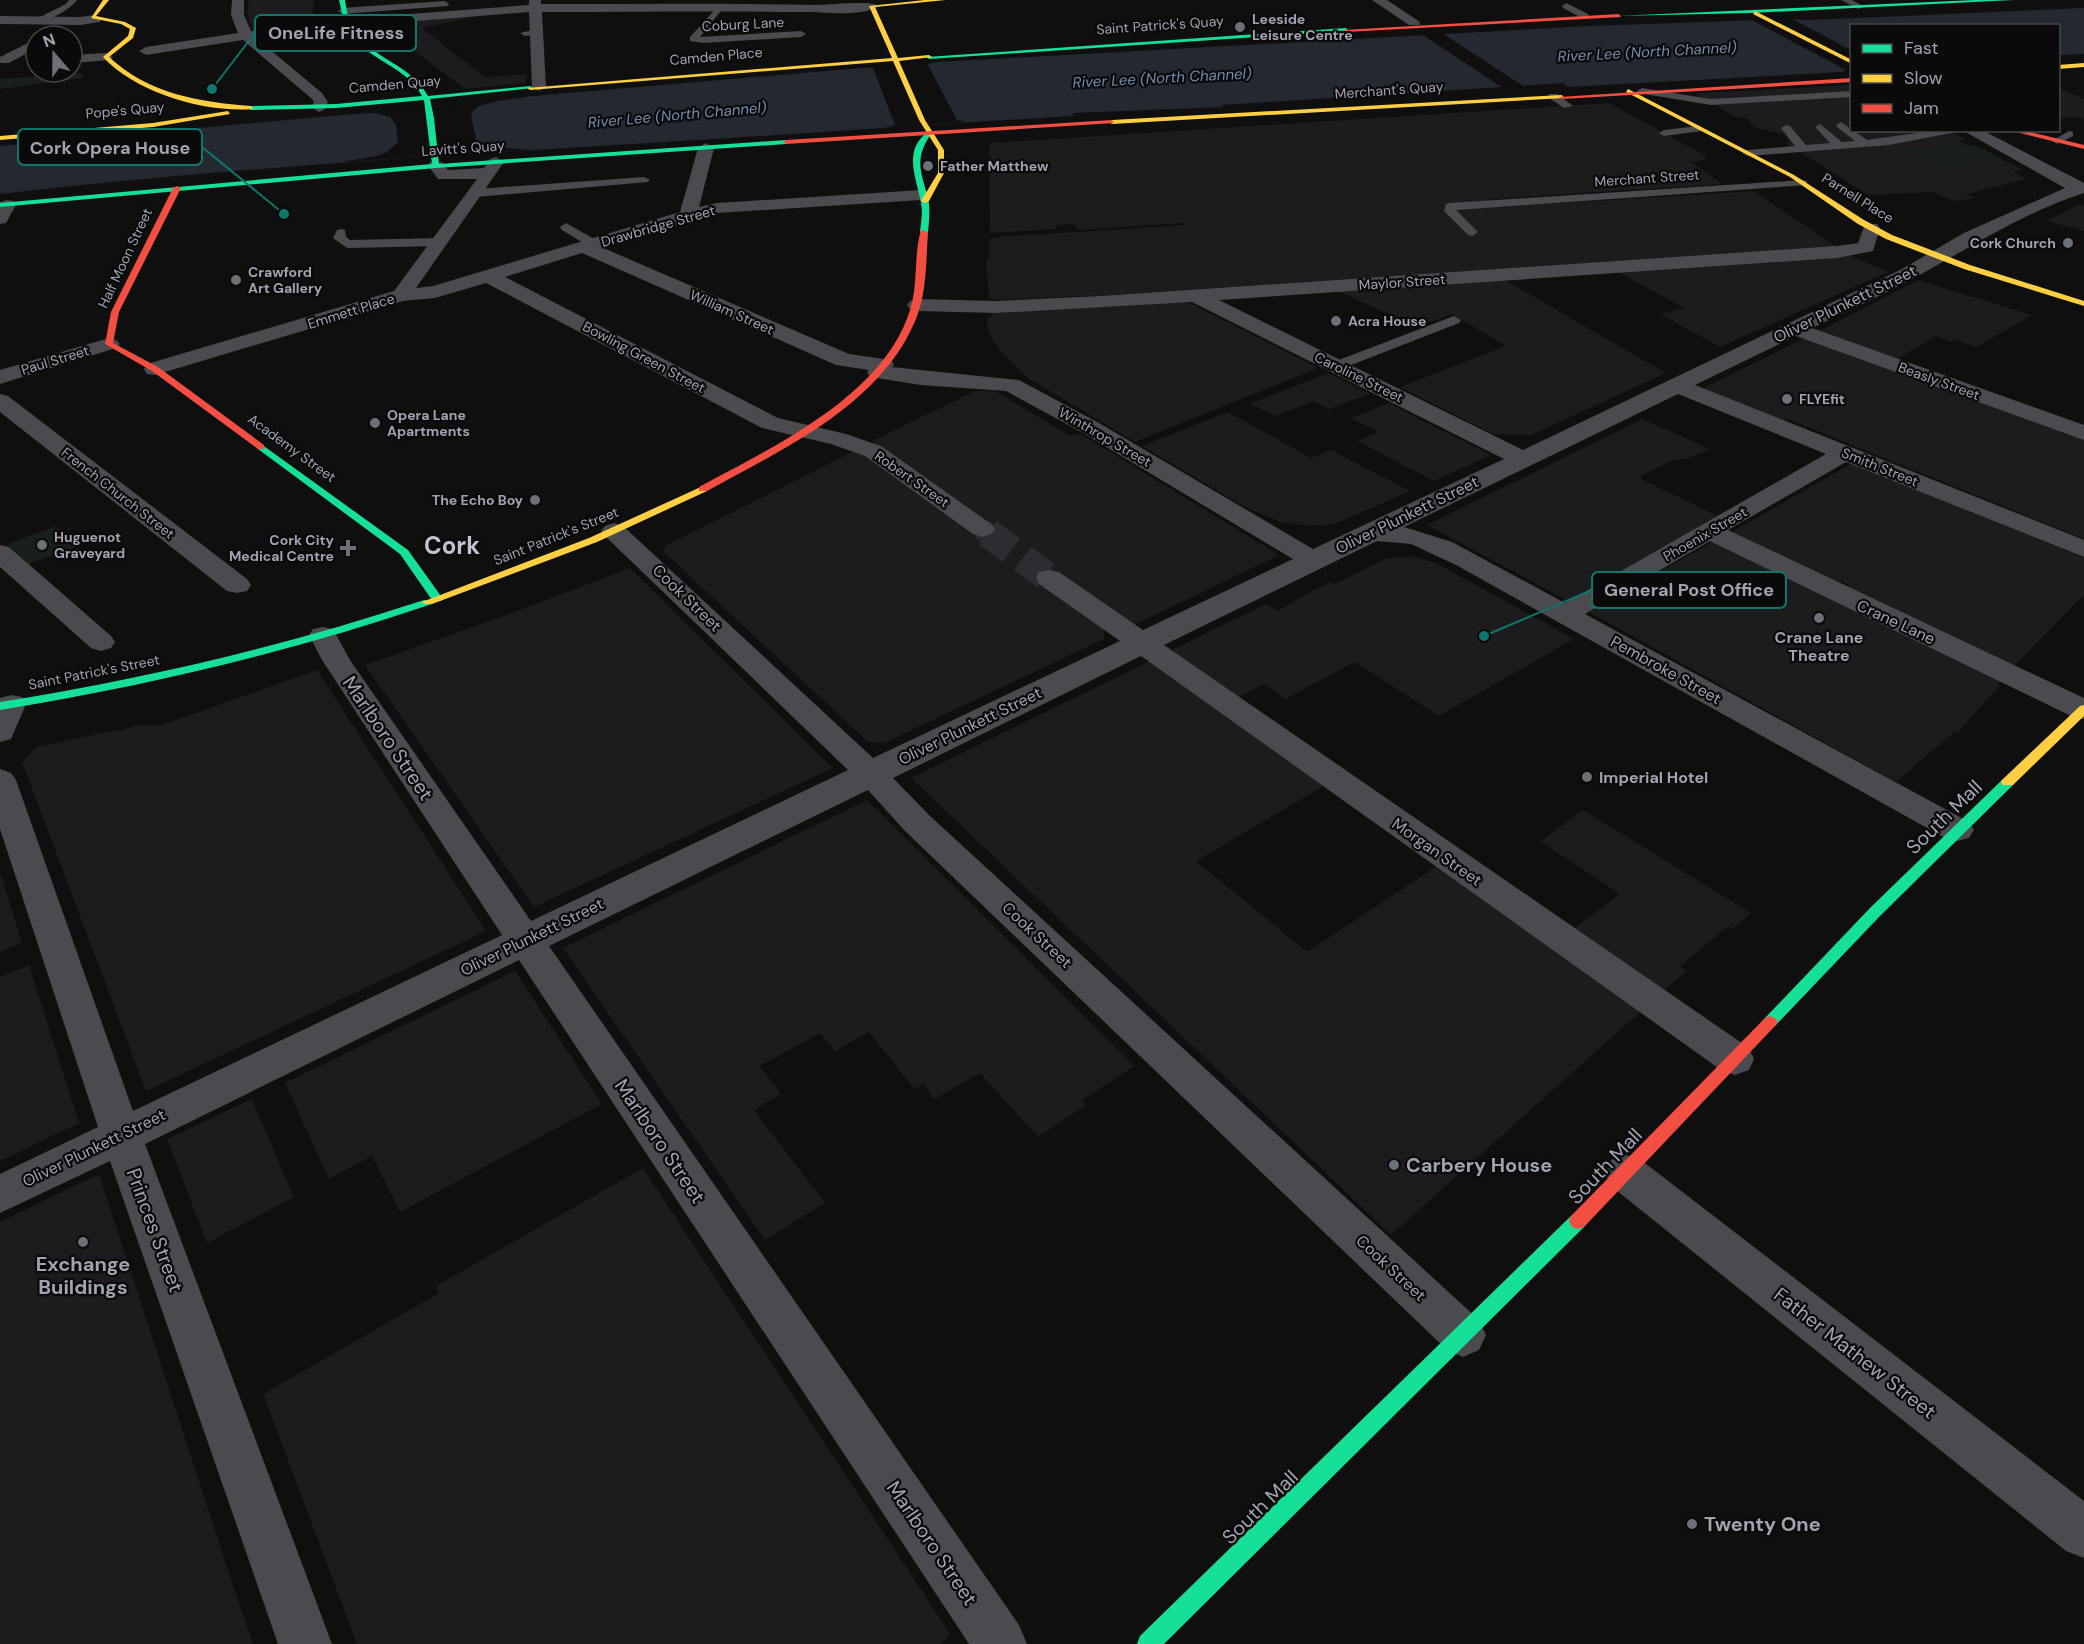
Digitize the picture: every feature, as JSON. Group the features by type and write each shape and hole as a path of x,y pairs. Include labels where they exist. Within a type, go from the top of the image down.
{"main road":[{"path":"106,0 93,17 123,23 133,28 131,37 106,57 127,77 162,92 206,102 253,108"},
{"path":"925,126 871,3 943,0"},
{"path":"1724,0 1767,18 1850,61"},
{"name":"Saint Patrick's Quay","path":"896,62 1568,11 1585,16 1861,7 1881,3 2011,0"},
{"path":"343,11 362,44 419,86 427,103 435,161"},
{"name":"Camden Place","path":"540,87 896,62"},
{"path":"2060,67 2082,66"},
{"name":"Merchant's Quay","path":"925,126 1850,80"},
{"name":"Camden Quay","path":"253,108 427,103 540,87"},
{"name":"Parnell Place","path":"1628,91 1803,183 1871,228 1938,257 2084,304"},
{"name":"Pope's Quay","path":"0,138 160,124 253,108"},
{"name":"Lavitt's Quay","path":"493,168 925,126"},
{"name":"Saint Patrick's Street","path":"923,198 941,172 942,161 941,150 925,126"},
{"name":"Saint Patrick's Street","path":"4,714 322,635 437,599 544,560 614,531 702,490 802,432 854,395 881,369 906,332 917,305 921,280 923,198 914,162 915,152 925,126"},
{"path":"2024,132 2063,138 2084,147"},
{"name":"Lavitt's Quay","path":"2,210 177,188 435,161"},
{"name":"Half Moon Street","path":"109,344 116,312 177,188"},
{"name":"Academy Street","path":"109,344 155,369 404,552 437,599"},
{"name":"South Mall","path":"1148,1644 1626,1173 1875,912 1957,830 2084,710"}],"street":[{"path":"238,0 236,10 240,27 245,34 320,99 319,106"},
{"path":"1378,0 1414,22"},
{"path":"146,51 245,34 343,11 536,4 653,3 720,7 839,9 871,3"},
{"path":"536,4 531,32 540,87"},
{"path":"0,20 80,21 95,19"},
{"path":"0,33 32,20"},
{"path":"74,24 80,21"},
{"path":"2,60 24,49"},
{"path":"84,58 106,57"},
{"path":"2,60 24,59"},
{"path":"1973,132 2082,193"},
{"path":"688,215 706,148"},
{"path":"435,161 444,176 493,168"},
{"name":"Emmett Place","path":"155,369 401,295 442,242 493,168"},
{"name":"Oliver Plunkett Street","path":"0,1194 1897,279 1970,237 2061,195 2082,193"},
{"name":"Drawbridge Street","path":"401,295 435,292 688,215 726,207 923,198"},
{"name":"Maylor Street","path":"917,305 996,308 1837,252 1866,247 1871,228"},
{"name":"William Street","path":"589,245 844,360 881,369"},
{"name":"Bowling Green Street","path":"488,276 630,355 759,418 802,432"},
{"name":"Caroline Street","path":"1194,295 1523,459"},
{"name":"Beasly Street","path":"1794,328 2084,433"},
{"name":"Paul Street","path":"0,377 109,344"},
{"name":"Winthrop Street","path":"881,369 921,378 1011,385 1100,434 1313,560"},
{"name":"Smith Street","path":"1676,385 2084,549"},
{"name":"French Church Street","path":"0,401 237,585"},
{"name":"Robert Street","path":"802,432 838,439 873,451 982,529"},
{"name":"Phoenix Street","path":"1565,614 1844,453"},
{"name":"Cook Street","path":"614,531 871,774 917,823 1463,1335"},
{"name":"Crane Lane","path":"1709,531 2084,710"},
{"name":"Pembroke Street","path":"1368,534 1400,533 1426,539 1957,830"},
{"path":"0,553 101,642"},
{"path":"1049,578 1141,643"},
{"name":"Marlboro Street","path":"322,635 336,660 524,941 1000,1644"},
{"name":"Morgan Street","path":"1141,643 1735,1059"},
{"name":"Princes Street","path":"0,780 121,1135 305,1644"},
{"name":"Father Mathew Street","path":"1626,1173 2084,1533"}],"lane":[{"path":"32,20 69,6 73,0"},
{"path":"1845,0 1861,7"},
{"path":"343,11 389,4 445,4"},
{"name":"Coburg Lane","path":"720,7 693,39 801,34"},
{"path":"1554,7 1568,11"},
{"path":"1642,91 1701,101 1850,94"},
{"path":"1553,96 1568,106"},
{"path":"1828,126 1865,144"},
{"path":"1828,126 1853,145"},
{"path":"1828,126 1839,146"},
{"path":"1826,147 1828,126"},
{"path":"1808,148 1828,126"},
{"path":"1786,128 1808,148"},
{"path":"1664,133 1698,129"},
{"path":"1862,132 1877,144"},
{"path":"1876,132 1889,142"},
{"path":"1901,132 1917,136"},
{"path":"1748,153 1877,144 1947,132"},
{"path":"476,193 644,180"},
{"name":"Merchant Street","path":"1472,232 1450,211 1450,207 1803,183"},
{"path":"566,227 589,245"},
{"path":"341,233 339,238 347,244 442,242"},
{"path":"1336,366 1454,320"}],"shaded area":[{"path":"249,0 314,0 312,23 252,30 247,12"},
{"path":"478,16 422,28 485,77 527,74 526,83 465,89 377,23"},
{"path":"24,77 24,84 38,84 0,89 0,79"},
{"path":"1850,85 1850,132 1950,132 1967,140 1959,141 1968,146 1975,145 2023,170 2013,172 2026,179 1967,194 1977,198 1954,201 1932,192 1868,195 1786,143 1791,143 1783,134 1754,127 1749,123 1753,123 1745,118 1737,118 1695,93"},
{"path":"2060,89 2084,99 2084,120 2077,117 2060,119"},
{"path":"1609,103 1706,156 1704,160 1691,162 1723,184 1489,199 1498,207 1754,191 1837,247 1108,295 994,300 989,298 986,259 989,259 989,240 996,237 1185,225 1184,223 1078,230 1074,224 1056,225 1056,229 990,233 989,143"},
{"path":"1975,145 2000,158 1948,171 1909,150"},
{"path":"2078,205 2084,206 2084,231 2046,221"},
{"path":"1849,255 1888,272 1720,347 1660,314 1684,308 1616,271"},
{"path":"1503,279 1666,373 1531,435 1493,434 1400,387 1506,346 1452,314 1417,327 1335,290"},
{"path":"1918,280 2032,315 1977,347 1955,340 1951,342 1936,336 1895,360 1817,332"},
{"path":"1190,303 1318,368 1135,442 1028,378 1000,351 988,332 987,318 995,313"},
{"path":"1807,337 2084,437 2084,539 1788,419 1783,422 1702,389"},
{"path":"1328,373 1370,394 1329,409 1314,401 1275,416 1250,404"},
{"path":"975,391 995,391 1070,436 1079,433 1276,553 1277,556 1132,626 1104,629 1104,639 884,743 868,742 664,552 665,546 850,453 865,453 990,525 872,441"},
{"path":"1389,403 1491,455 1434,481 1357,441 1378,432 1351,418"},
{"path":"1228,412 1311,458 1331,450 1410,491 1335,524 1311,526 1281,522 1247,508 1142,446"},
{"path":"1642,419 1710,449 1692,457 1671,461 1641,476 1643,478 1641,479 1718,516 1568,601 1427,525"},
{"path":"1852,463 2084,558 2084,595 2010,670 1842,591 1849,586 1841,581 1838,584 1732,532"},
{"path":"56,526 76,547 29,564 7,544"},
{"path":"1714,541 2001,680 1997,684 2000,685 1957,733 1954,732 1896,782 1589,612"},
{"path":"1410,556 1436,563 1574,639 1439,716 1355,662 1285,699 1264,684 1237,698 1170,651 1266,604 1278,611 1310,592 1331,582 1335,584 1385,559"},
{"path":"630,568 833,768 534,907 365,665 507,615"},
{"path":"1150,661 1324,786 1196,861 1307,952 1437,866 1640,1012 1391,1235 911,778"},
{"path":"317,670 485,929 484,932 146,1091 22,762 37,747 117,730 117,732 138,725 159,726"},
{"path":"867,800 1135,1066 1082,1100 1086,1105 1038,1137 980,1073 935,1099 923,1084 914,1089 869,1032 835,1051 820,1033 760,1066 781,1094 754,1110 825,1203 765,1240 563,948"},
{"path":"1583,810 1751,913 1733,929 1728,926 1680,966 1686,971 1662,992 1571,931 1620,894 1540,841"},
{"path":"0,872 22,943 0,952"},
{"path":"29,965 79,1123 0,1161 0,977"},
{"path":"515,971 602,1104 400,1212 372,1156 329,1179 285,1083"},
{"path":"252,1099 294,1197 207,1243 167,1139"},
{"path":"643,1168 951,1635 940,1644 357,1644 263,1394 439,1293 436,1286"},
{"path":"99,1174 253,1644 0,1644 0,1222"}],"water":[{"name":"River Lee (North Channel)","path":"2084,8 2084,54 2060,55 2060,24 1850,24 1850,66 1840,67 1846,70 1842,72 1567,87 1564,83 1222,105 1223,107 1073,113 1074,116 332,164 166,177 0,194 0,146 533,96 920,63 1589,26 1810,20"}],"pier":[{"path":"1788,17 1850,49 1850,69 1846,70 1750,19"},
{"path":"1442,33 1523,86 1503,88 1423,35"},
{"path":"934,62 928,65 957,120 966,122 884,128 895,125 873,68 863,67"},
{"path":"498,101 479,106 473,111 471,116 476,139 482,146 531,150 341,162 387,152 398,142 396,125 390,117 376,113 335,114"}],"tunnel":[{"path":"982,529 990,535"},
{"path":"988,533 1049,578"}],"traffic: fast":[{"path":"342,0 346,20 353,34 376,54 414,79 424,93 431,118 436,166 786,142"},
{"path":"1751,11 2011,0"},
{"path":"1619,16 1751,11"},
{"path":"929,57 1346,30"},
{"path":"251,108 336,106 530,88"},
{"path":"924,232 926,206 916,160 921,143 928,134"},
{"path":"0,205 436,166"},
{"path":"261,447 404,552 437,599"},
{"path":"0,706 109,687 217,664 323,636 428,602"},
{"path":"1770,1022 1875,912 2008,782"},
{"path":"1148,1644 1578,1221"}],"traffic: slow":[{"path":"106,0 93,17 123,23 133,28 131,37 106,57 120,71 154,90 173,96 192,101 251,108"},
{"path":"925,201 941,173 941,150 922,120 872,6 943,0"},
{"path":"1755,13 1850,61"},
{"path":"530,88 929,57"},
{"path":"2060,67 2084,65"},
{"path":"1628,91 1792,176 1861,222 1889,237 1967,267 2084,304"},
{"path":"1112,122 1562,97"},
{"path":"0,138 153,125 228,113"},
{"path":"428,602 593,540 703,489"},
{"path":"2008,782 2084,709"}],"traffic: jam":[{"path":"1346,30 1619,16"},
{"path":"1562,97 1850,80"},
{"path":"786,142 1112,122"},
{"path":"2020,132 2084,147"},
{"path":"177,188 115,312 109,344 155,369 261,447"},
{"path":"703,489 823,419 877,373 897,347 912,318 919,287 924,232"},
{"path":"1578,1221 1770,1022"}],"place":[{"name":"Leeside Leisure Centre","path":"1240,27"},
{"name":"OneLife Fitness","path":"212,89"},
{"name":"Father Matthew","path":"928,166"},
{"name":"Cork Opera House","path":"284,214"},
{"name":"Cork Church","path":"2068,243"},
{"name":"Crawford Art Gallery","path":"236,280"},
{"name":"Acra House","path":"1336,321"},
{"name":"FLYEfit","path":"1787,399"},
{"name":"Opera Lane Apartments","path":"375,423"},
{"name":"The Echo Boy","path":"535,500"},
{"name":"Huguenot Graveyard","path":"42,545"},
{"name":"Cork City Medical Centre","path":"348,548"},
{"name":"Crane Lane Theatre","path":"1819,618"},
{"name":"General Post Office","path":"1484,636"},
{"name":"Imperial Hotel","path":"1587,777"},
{"name":"Carbery House","path":"1394,1165"},
{"name":"Exchange Buildings","path":"83,1242"},
{"name":"Twenty One","path":"1692,1524"}],"district":[{"name":"Cork","path":"452,545"}]}
